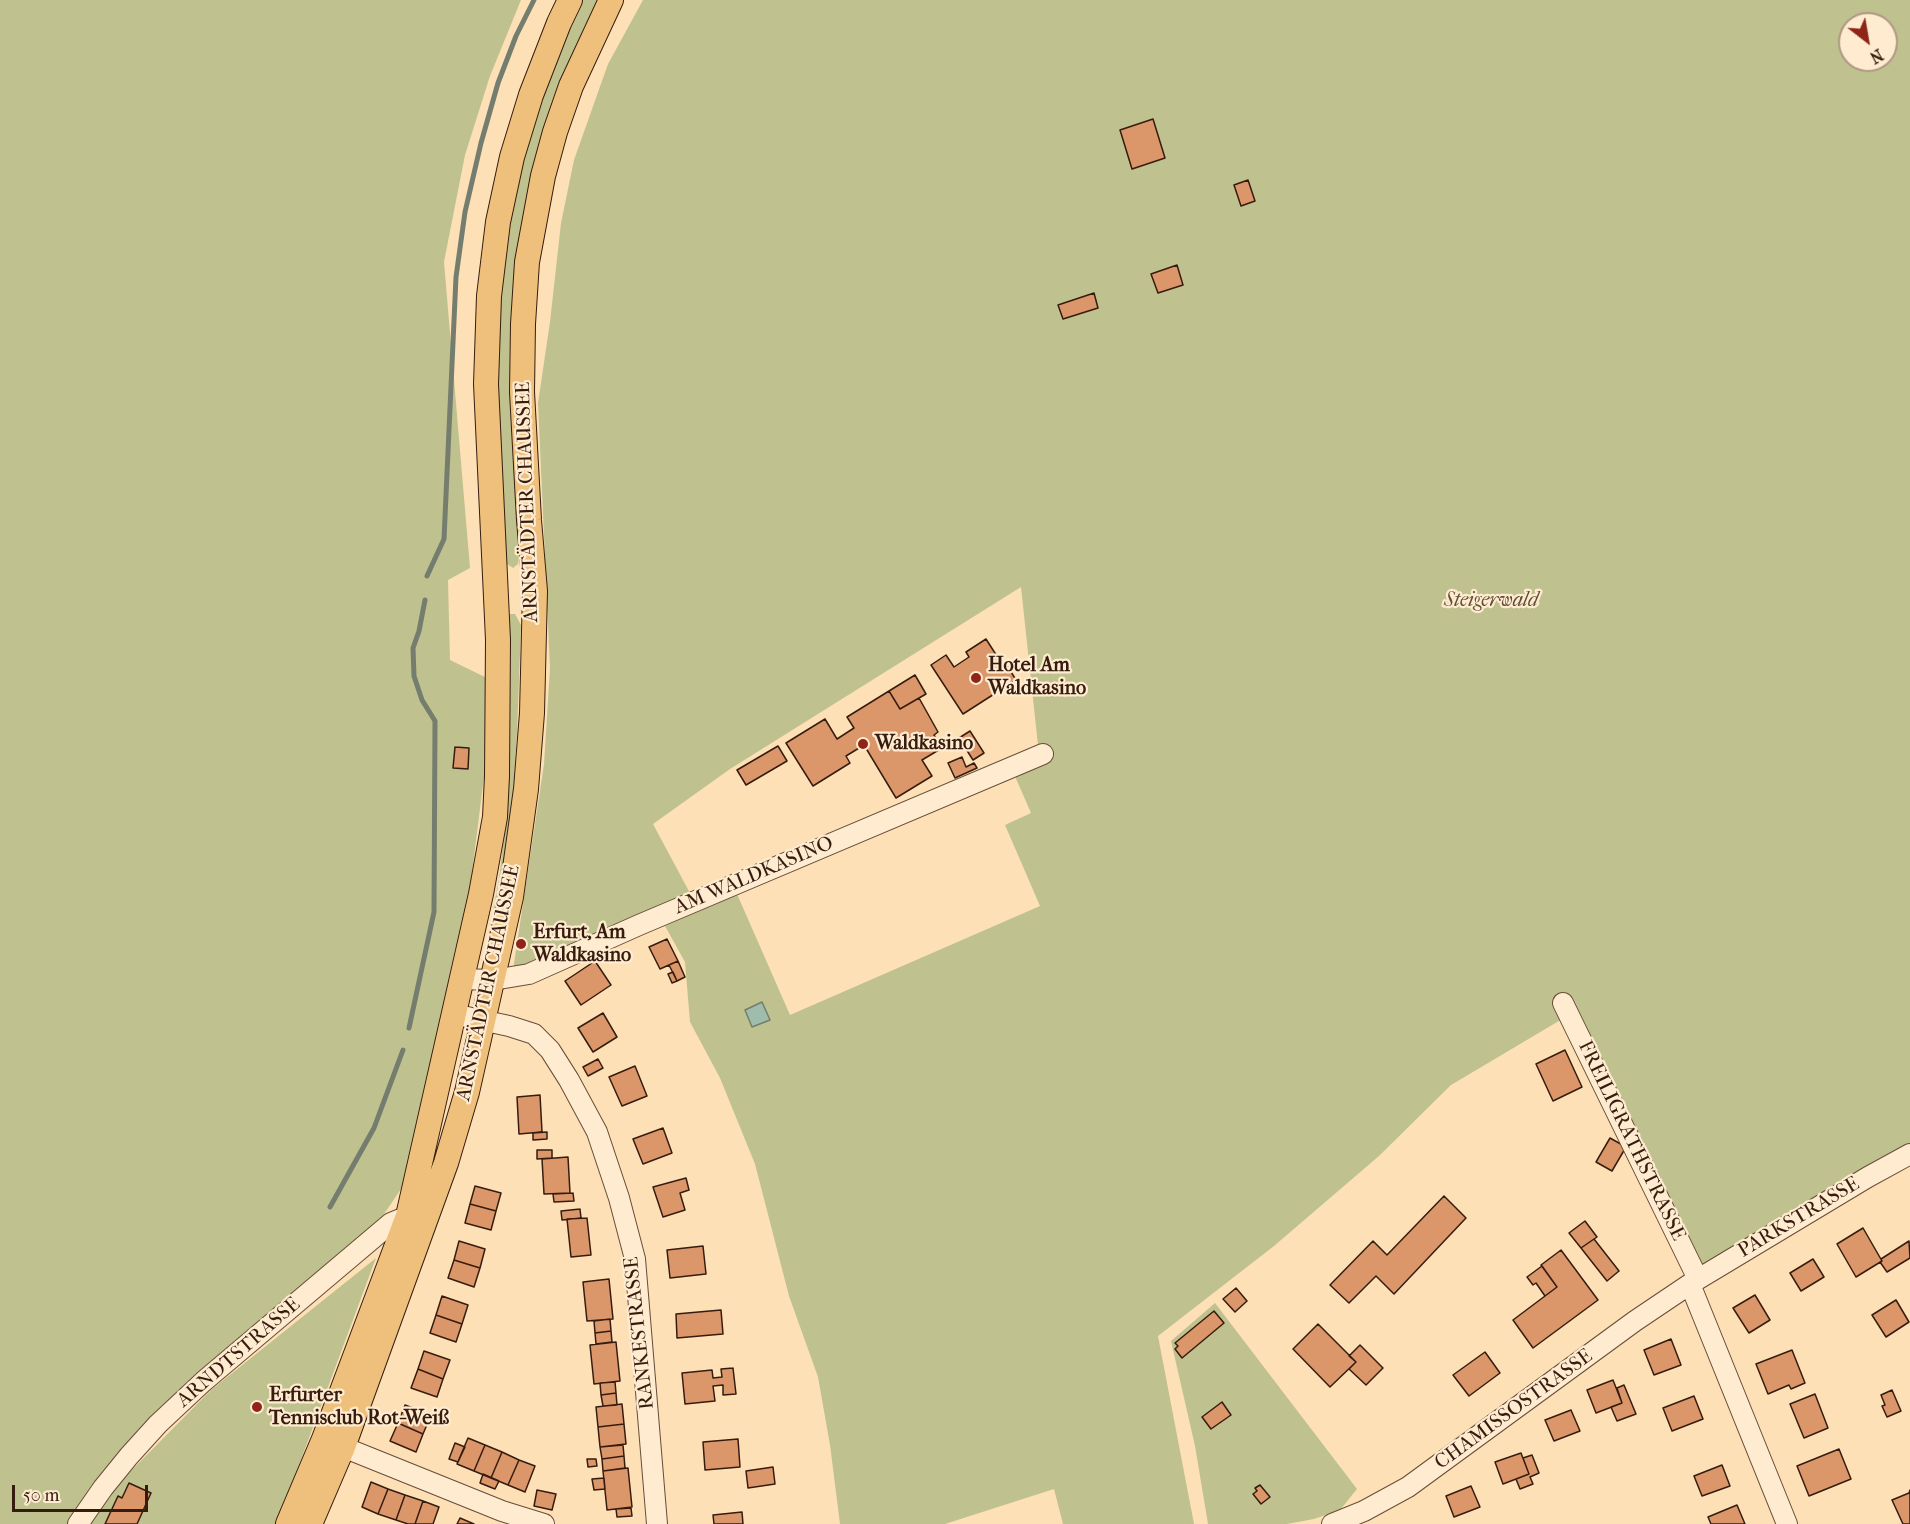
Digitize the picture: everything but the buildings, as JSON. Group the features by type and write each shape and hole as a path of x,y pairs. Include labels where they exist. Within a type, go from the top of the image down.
{"main road":[{"name":"ARNSTÄDTER CHAUSSEE","path":"417,1219 453,1014 495,817 498,640 486,384 489,296 498,222 512,157 531,95 570,0"},
{"name":"ARNSTÄDTER CHAUSSEE","path":"417,1219 446,1163 467,1092 514,878 526,789 532,713 535,591 522,392 527,262 543,177 555,132 571,86 611,0"},
{"path":"310,1524 343,1447 417,1219"},
{"path":"288,1524 417,1219"}],"street":[{"name":"AM WALDKASINO","path":"461,978 493,980 529,974 1043,754"},
{"name":"FREILIGRATHSTRASSE","path":"1563,1003 1694,1282 1787,1524"},
{"name":"RANKESTRASSE","path":"453,1014 534,1034 550,1050 597,1132 619,1198 635,1259 657,1524"},
{"name":"PARKSTRASSE","path":"1694,1282 1910,1154"},
{"name":"ARNDTSTRASSE","path":"78,1524 103,1488 158,1424 204,1381 391,1223 417,1219"},
{"name":"CHAMISSOSTRASSE","path":"1332,1524 1364,1511 1408,1487 1635,1321 1694,1282"},
{"path":"343,1447 502,1511 544,1524"}],"green space":[{"path":"0,0 521,0 490,76 465,155 444,262 470,568 448,580 450,660 487,678 484,777 470,888 403,1186 380,1220 206,1367 141,1428 109,1464 68,1524 0,1524"},
{"path":"581,0 601,0 541,143 520,552 518,564 513,568 507,564 498,435 497,348 502,263 520,165 548,76"},
{"name":"Steigerwald","path":"643,0 1910,0 1910,1143 1699,1269 1574,1012 1451,1085 1379,1156 1274,1246 1158,1336 1194,1524 1063,1524 1054,1489 945,1524 840,1524 830,1445 818,1377 789,1296 755,1164 720,1078 690,1022 685,962 665,926 737,894 790,1015 1040,906 1005,825 1031,813 1014,774 1040,764 1021,587 730,769 653,824 691,895 513,970 544,764 550,668 538,403 561,223 574,160 608,64"},
{"path":"510,614 515,614 521,625 513,794 503,873 483,967 500,872 509,789"},
{"name":"Erfurter Tennisclub Rot-Weiß","path":"376,1258 277,1524 90,1524 121,1481 211,1390"},
{"path":"1215,1303 1357,1489 1340,1510 1314,1519 1287,1524 1208,1524 1195,1446 1171,1341"}],"shaded area":[{"path":"762,1002 770,1020 752,1027 745,1010"}],"waterway":[{"path":"427,576 444,539 456,277 465,212 498,83 516,36 534,0"},
{"path":"409,1028 434,912 435,721 422,700 414,676 413,648 425,600"},
{"path":"330,1207 374,1128 403,1050"}],"place":[{"name":"Hotel Am Waldkasino","path":"976,678"},
{"name":"Waldkasino","path":"863,744"},
{"name":"Erfurt, Am Waldkasino","path":"521,944"},
{"name":"Erfurter Tennisclub Rot-Weiß","path":"257,1407"}]}
